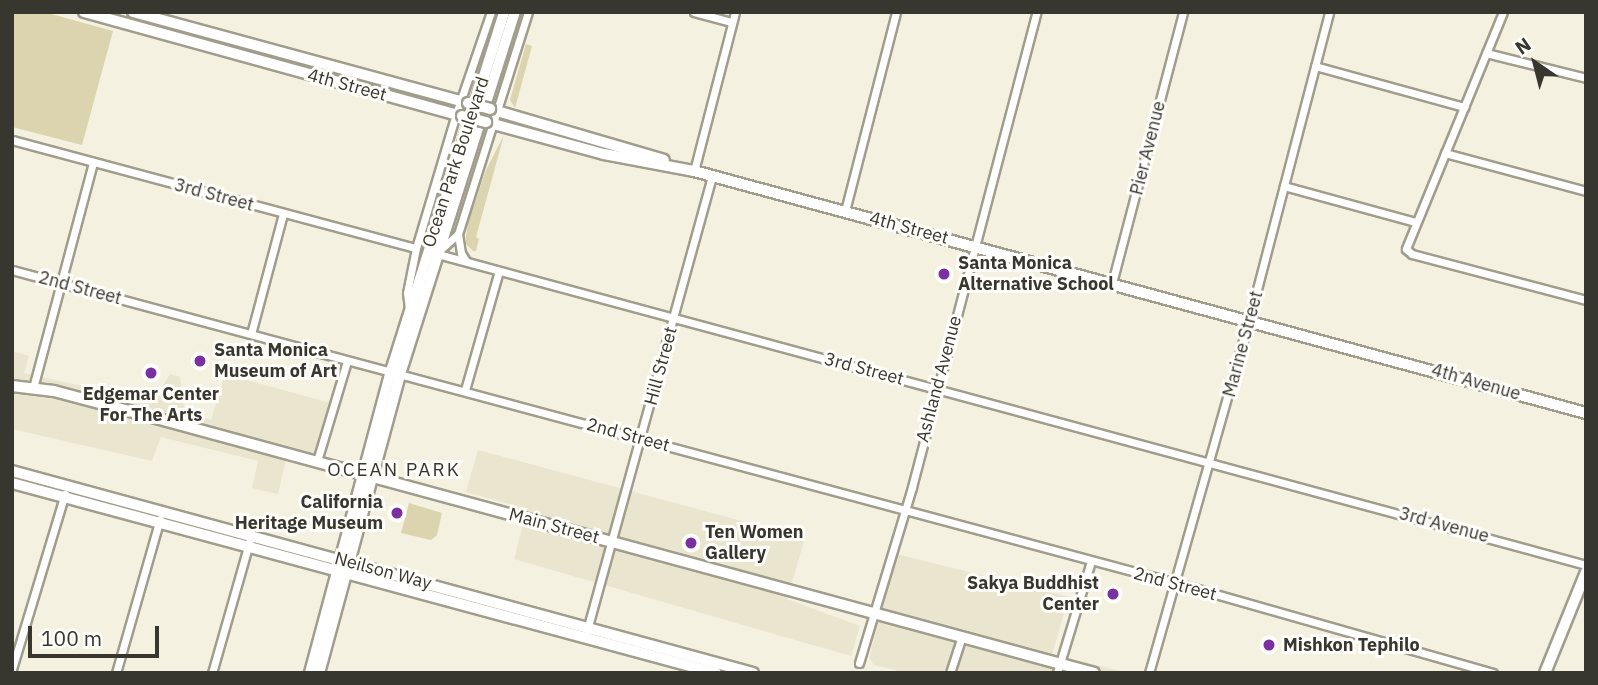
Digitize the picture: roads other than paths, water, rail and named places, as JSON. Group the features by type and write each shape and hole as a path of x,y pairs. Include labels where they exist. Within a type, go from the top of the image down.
{"street":[{"name":"4th Street","path":"84,12 120,17 604,155 694,171"},
{"name":"4th Street","path":"133,12 611,142 712,176 1367,352"},
{"name":"Ocean Park Boulevard","path":"409,313 407,293 416,248 491,12"},
{"name":"Ocean Park Boulevard","path":"310,673 343,566 396,372 504,12"},
{"name":"Ocean Park Boulevard","path":"396,372 409,313 515,12"},
{"name":"Ocean Park Boulevard","path":"467,262 461,253 458,234 493,110 528,12"},
{"path":"694,12 732,22"},
{"path":"694,171 735,12"},
{"path":"845,211 896,12"},
{"name":"Ashland Avenue","path":"859,663 912,487 1037,12"},
{"name":"Pier Avenue","path":"1112,283 1183,12"},
{"name":"Marine Street","path":"1149,673 1249,320 1329,12"},
{"path":"1503,12 1406,249 1412,254 1586,300"},
{"path":"1486,52 1586,78"},
{"path":"1315,66 1464,107"},
{"name":"3rd Street","path":"12,140 416,248"},
{"path":"1445,153 1586,191"},
{"path":"33,388 93,162"},
{"name":"Hill Street","path":"587,633 712,176"},
{"path":"1284,186 1416,222"},
{"path":"251,334 283,214"},
{"name":"Ocean Park Boulevard","path":"431,253 458,234"},
{"name":"3rd Street","path":"431,253 1302,487"},
{"name":"2nd Street","path":"12,270 1176,583 1493,673"},
{"path":"464,390 499,271"},
{"name":"4th Avenue","path":"1367,352 1586,413"},
{"path":"317,461 346,361"},
{"name":"Main Street","path":"12,386 33,388 317,461 962,636 1058,669 1094,673"},
{"name":"Neilson Way","path":"12,471 249,541 587,633 753,673"},
{"name":"Neilson Way","path":"12,483 64,498 161,517"},
{"path":"12,669 67,486"},
{"name":"3rd Avenue","path":"1302,487 1586,565"},
{"path":"116,673 161,517"},
{"path":"212,673 249,541"},
{"path":"1058,669 1091,561"},
{"name":"Ocean Park Boulevard","path":"318,673 343,566"},
{"path":"1545,673 1586,572"},
{"name":"Neilson Way","path":"587,633 716,673"},
{"path":"950,673 962,636"}],"place":[{"name":"Santa Monica Alternative School","path":"944,274"},
{"name":"Santa Monica Museum of Art","path":"200,361"},
{"name":"Edgemar Center For The Arts","path":"151,373"},
{"name":"California Heritage Museum","path":"397,513"},
{"name":"Ten Women Gallery","path":"691,543"},
{"name":"Sakya Buddhist Center","path":"1113,594"},
{"name":"Mishkon Tephilo","path":"1269,645"}],"district":[{"name":"OCEAN PARK","path":"394,470"}]}
